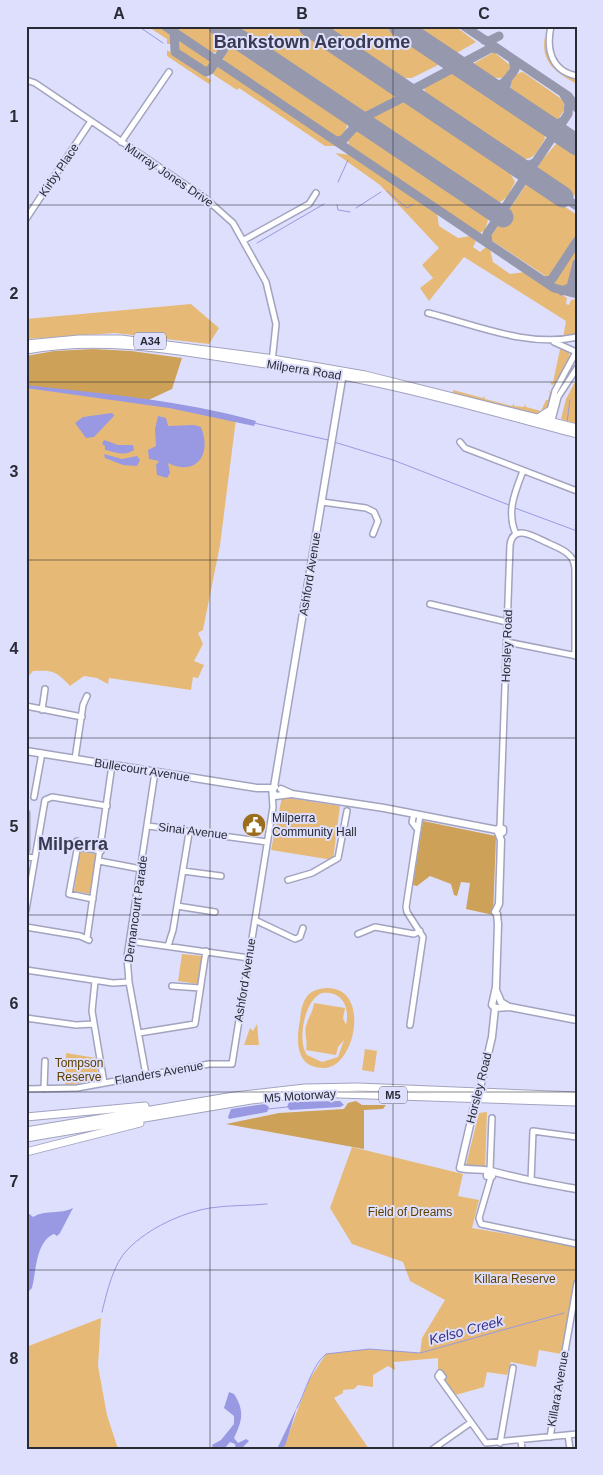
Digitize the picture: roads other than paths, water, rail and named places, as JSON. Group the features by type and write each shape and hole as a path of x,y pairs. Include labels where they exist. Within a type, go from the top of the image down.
{"highway":[{"name":"Milperra Road","path":"26,344 78,338 121,339 386,379 538,418 577,434"},
{"name":"Milperra Road","path":"26,350 70,344 114,343 272,362"},
{"name":"Milperra Road","path":"343,374 549,424 577,428"},
{"path":"538,418 549,411"},
{"name":"M5 Motorway","path":"26,1131 234,1096 305,1088 358,1087 577,1096"},
{"name":"M5 Motorway","path":"26,1138 211,1106 310,1093 577,1102"},
{"path":"26,1117 83,1114 234,1096"},
{"path":"26,1152 211,1106"}],"main road":[{"name":"Ashford Avenue","path":"276,791 343,374"},
{"name":"Bullecourt Avenue","path":"26,751 276,791 499,831"},
{"path":"26,812 26,850"},
{"name":"Horsley Road","path":"474,1171 460,1168 492,1037 497,1004 499,831"},
{"path":"497,1004 577,1020"},
{"path":"463,1155 465,1164 474,1171 577,1189"}],"street":[{"path":"550,26 548,47 552,57 560,69 577,76"},
{"path":"121,142 169,72"},
{"name":"Murray Jones Drive","path":"26,80 35,83 214,205 233,223 265,277 269,291 276,324 272,362"},
{"name":"Kirby Place","path":"26,219 91,122"},
{"path":"244,240 309,204 316,193"},
{"path":"428,313 529,339 553,341 577,338"},
{"path":"549,424 549,411 555,391 575,354 574,344 577,338"},
{"path":"553,341 575,354"},
{"path":"549,424 560,393 577,368"},
{"path":"460,442 465,448 577,491"},
{"path":"507,642 576,656 574,561 561,550 527,533 516,534 512,501 523,471"},
{"path":"322,502 366,508 374,512 378,521 373,534"},
{"name":"Horsley Road","path":"499,831 511,542 516,534"},
{"path":"430,604 507,622"},
{"path":"42,710 45,689"},
{"path":"75,758 87,696"},
{"path":"26,706 82,717"},
{"path":"34,797 42,753"},
{"path":"26,927 88,939 112,765"},
{"name":"Dernancourt Parade","path":"146,1075 127,963 155,772"},
{"name":"Ashford Avenue","path":"232,1064 276,791"},
{"path":"26,910 44,803 48,797 107,806"},
{"path":"288,880 310,874 336,860 347,811"},
{"path":"410,1024 423,942 420,931 407,912 406,906 418,830 417,815"},
{"name":"Sinai Avenue","path":"148,826 267,842"},
{"path":"168,946 178,906 189,833"},
{"path":"93,899 69,894 76,850 78,844 101,851"},
{"path":"26,857 35,858"},
{"path":"99,861 141,869"},
{"path":"183,870 221,876"},
{"path":"178,906 215,912"},
{"path":"255,920 295,938 300,937 303,928"},
{"path":"358,934 372,928 414,934 420,931"},
{"path":"130,940 249,958"},
{"path":"139,1033 195,1024 206,951"},
{"path":"26,970 95,981 129,982"},
{"path":"95,981 92,998 93,1024 104,1083"},
{"path":"172,986 200,988"},
{"path":"26,1018 76,1026 93,1024"},
{"path":"44,1061 44,1089"},
{"name":"Flanders Avenue","path":"26,1089 71,1089 209,1064 232,1064"},
{"path":"492,1118 489,1174 479,1219 481,1224 577,1243"},
{"path":"531,1181 533,1131 577,1137"},
{"name":"Killara Avenue","path":"550,1437 577,1283"},
{"path":"493,1446 513,1368"},
{"path":"440,1379 484,1442 493,1446 521,1440 577,1434"},
{"path":"433,1449 470,1424"},
{"path":"568,1435 570,1449"},
{"path":"521,1440 522,1449"}],"water":[{"path":"26,385 171,403 256,421 254,426 169,408 26,388"},
{"path":"112,413 113,417 94,437 86,438 75,423 83,417"},
{"path":"158,416 166,418 168,426 194,425 201,427 204,437 205,446 200,460 194,465 187,467 178,467 168,463 170,473 167,478 157,475 156,465 159,461 149,459 148,450 156,446 155,429"},
{"path":"104,440 118,445 133,445 134,450 123,454 105,450 105,446 102,444"},
{"path":"104,454 122,459 137,456 140,460 137,466 123,465 105,458"},
{"path":"340,1101 344,1105 340,1107 290,1110 287,1107 289,1102"},
{"path":"265,1104 269,1107 267,1112 229,1119 228,1117 231,1109"},
{"path":"73,1208 60,1233 57,1236 54,1234 48,1238 40,1250 32,1288 28,1292 26,1290 26,1211 33,1217 43,1213"},
{"path":"229,1392 234,1394 241,1411 239,1426 234,1438 238,1443 246,1439 249,1441 241,1449 236,1449 235,1444 230,1442 224,1449 214,1449 212,1445 221,1440 234,1424 234,1416 224,1408"},
{"path":"297,1407 286,1443 283,1449 277,1449"}],"waterway":[{"path":"26,31 30,26"},
{"path":"138,26 163,43"},
{"path":"338,182 348,160"},
{"path":"387,191 407,208 413,204"},
{"path":"356,208 381,192"},
{"path":"257,243 324,204"},
{"path":"337,205 338,210 350,212"},
{"path":"567,422 570,400"},
{"path":"254,423 328,440"},
{"path":"334,442 393,460 509,505"},
{"path":"515,508 577,531"},
{"path":"268,1109 287,1107"},
{"path":"102,1312 118,1262 128,1249 146,1234 166,1222 199,1210 224,1206 267,1204"},
{"name":"Kelso Creek","path":"297,1408 313,1372 326,1354 369,1349 420,1353 564,1313"}],"place":[{"name":"Milperra Community Hall","path":"254,825"}],"district":[{"name":"Bankstown Aerodrome","path":"312,42"},
{"name":"Milperra","path":"73,844"}],"park label":[{"name":"Tompson Reserve","path":"79,1070"},
{"name":"Field of Dreams","path":"410,1212"},
{"name":"Killara Reserve","path":"515,1279"}]}
